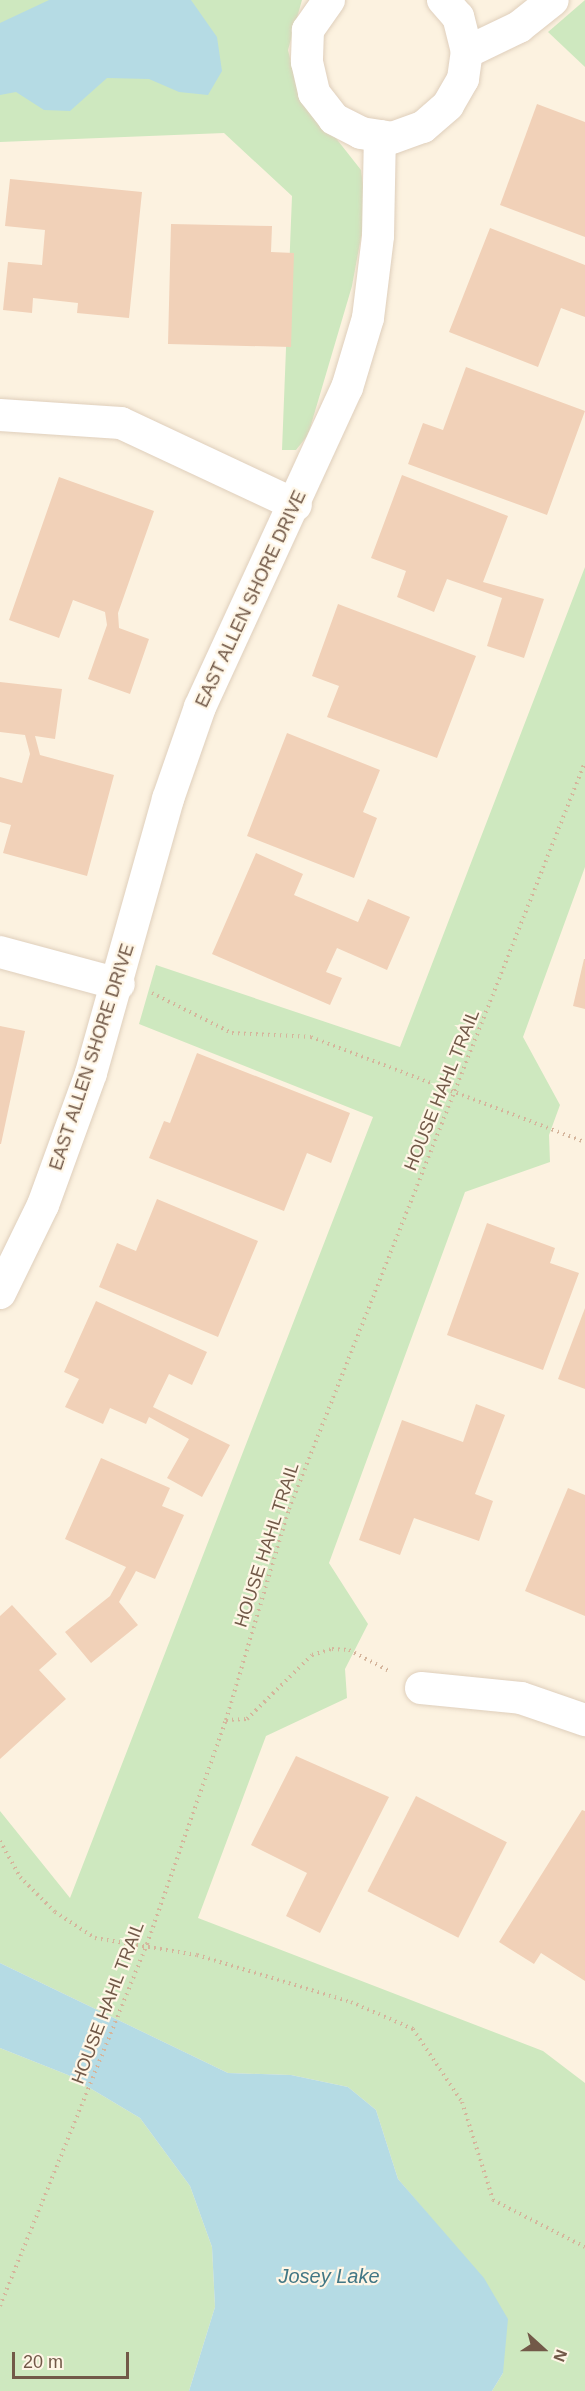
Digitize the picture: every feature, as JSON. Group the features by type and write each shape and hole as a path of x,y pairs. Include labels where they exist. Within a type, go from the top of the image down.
{"street":[{"path":"329,0 308,30 307,62 314,93 334,119 380,136 423,127 448,105 463,79 467,52 458,17 443,0"},
{"path":"467,52 519,27 553,0"},
{"name":"EAST ALLEN SHORE DRIVE","path":"0,1293 43,1205 119,984 168,799 200,707 296,505 348,388 368,318 378,236 380,136"},
{"path":"0,416 121,423 296,505"},
{"path":"0,952 119,984"},
{"path":"421,1688 521,1698 585,1720"}],"path":[{"name":"HOUSE HAHL TRAIL","path":"0,2306 147,1944 226,1720 289,1509 585,762"},
{"path":"119,984 162,996 232,1033 311,1037 454,1095 543,1122 585,1142"},
{"path":"226,1720 247,1719 312,1655 332,1649 349,1650 421,1688"},
{"path":"0,1841 20,1877 55,1912 95,1938 147,1944 280,1979 413,2030 462,2102 493,2200 585,2247"}],"green space":[{"path":"0,0 302,0 288,50 298,90 361,170 366,210 352,286 308,435 296,450 282,450 292,196 224,133 0,142"},
{"path":"585,0 585,67 548,32"},
{"path":"585,567 585,867 523,1037 560,1105 549,1135 550,1162 465,1192 329,1563 368,1624 345,1669 347,1698 266,1736 198,1918 543,2051 585,2083 585,2391 492,2391 503,2373 432,2219 398,2179 376,2110 348,2087 291,2075 228,2073 0,1963 0,1811 70,1898 373,1117 139,1024 156,965 400,1047"},
{"path":"0,2048 68,2075 140,2118 190,2186 212,2247 215,2307 189,2391 0,2391"}],"water":[{"path":"49,0 191,0 217,37 222,71 208,95 179,92 149,79 107,78 70,111 44,110 16,92 0,95 0,23"},
{"name":"Josey Lake","path":"0,1963 228,2073 291,2075 348,2087 376,2110 398,2179 484,2278 508,2319 503,2373 492,2391 189,2391 215,2307 212,2247 190,2186 140,2118 68,2075 0,2048"}],"building":[{"path":"537,104 585,122 585,237 500,205"},
{"path":"10,179 142,192 129,318 77,313 78,303 33,298 32,313 3,310 8,262 42,265 45,230 5,226"},
{"path":"171,224 272,226 271,252 294,253 291,347 168,344"},
{"path":"490,228 585,265 585,317 561,308 538,367 449,332"},
{"path":"466,367 585,411 547,515 408,464 423,423 443,430"},
{"path":"402,475 508,516 483,582 544,599 524,658 487,646 502,598 447,579 434,612 397,597 406,571 371,558"},
{"path":"59,477 154,511 118,613 119,628 149,639 130,694 88,679 107,625 105,612 73,600 59,638 9,620"},
{"path":"338,604 476,656 437,758 327,717 339,686 312,676"},
{"path":"0,682 62,689 55,739 35,736 40,755 114,775 87,876 3,853 11,825 0,822 0,777 22,783 30,754 25,735 0,732"},
{"path":"287,733 380,770 363,812 377,818 354,878 247,836"},
{"path":"256,853 303,874 294,895 358,922 368,899 410,917 387,970 337,948 326,972 342,978 330,1005 212,954"},
{"path":"585,959 585,1009 573,1006"},
{"path":"0,1026 25,1031 1,1144 0,1144"},
{"path":"197,1053 350,1113 331,1163 307,1153 284,1211 149,1158 164,1121 170,1123"},
{"path":"157,1199 258,1241 218,1337 99,1287 117,1243 136,1251"},
{"path":"487,1223 555,1248 550,1263 579,1273 543,1370 447,1335"},
{"path":"96,1301 207,1352 192,1385 169,1374 153,1407 230,1445 202,1497 167,1478 189,1439 149,1417 146,1424 110,1408 103,1424 65,1407 79,1379 64,1372"},
{"path":"585,1308 585,1389 558,1379"},
{"path":"476,1404 505,1415 475,1494 493,1501 479,1541 414,1518 400,1555 359,1540 402,1420 463,1442"},
{"path":"101,1458 170,1488 162,1506 184,1515 155,1579 136,1571 119,1602 138,1625 91,1663 65,1632 110,1596 126,1567 65,1539"},
{"path":"568,1488 585,1495 585,1616 525,1591"},
{"path":"12,1605 57,1654 39,1670 66,1699 0,1759 0,1616"},
{"path":"296,1756 389,1797 320,1933 286,1916 307,1873 251,1845"},
{"path":"416,1796 507,1842 458,1938 367,1891"},
{"path":"582,1810 585,1811 585,1981 541,1953 534,1964 499,1942"}]}
